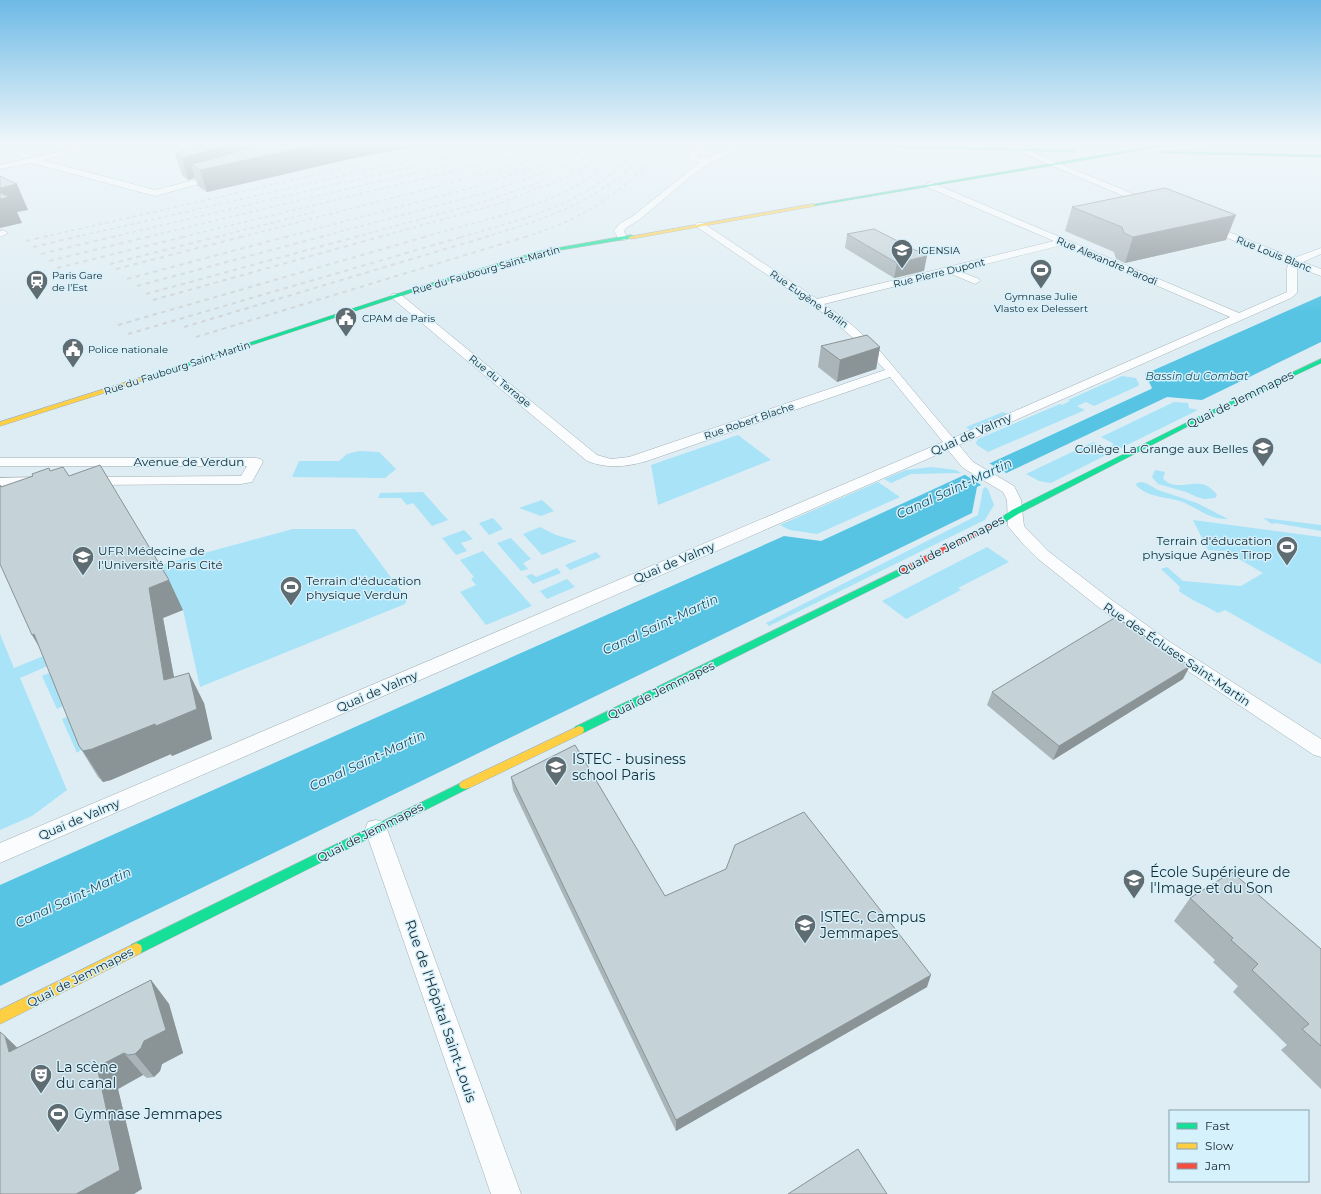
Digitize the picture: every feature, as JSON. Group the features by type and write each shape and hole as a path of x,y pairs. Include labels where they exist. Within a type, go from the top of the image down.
{"main road":[{"name":"Rue du Faubourg Saint-Martin","path":"0,424 205,360 396,296 542,252 845,200"},
{"name":"Quai de Jemmapes","path":"0,1017 376,829 693,675 991,527 1015,512 1202,417 1321,360"}],"street":[{"path":"622,238 619,231 622,226 636,218 658,200"},
{"name":"Rue Alexandre Parodi","path":"965,200 1239,317"},
{"path":"1140,200 1155,206"},
{"name":"Rue Louis Blanc","path":"1199,224 1321,273"},
{"name":"Rue Eugène Varlin","path":"700,225 815,302 846,325 867,344 892,372 968,464 999,483"},
{"name":"Rue Pierre Dupont","path":"815,302 829,300 1064,242"},
{"path":"1294,262 1321,251"},
{"name":"Quai de Valmy","path":"0,853 697,551 914,458 951,444 1292,293 1292,268 1294,262"},
{"path":"952,270 975,280"},
{"name":"Rue du Terrage","path":"396,296 592,458 605,463"},
{"name":"Rue Robert Blache","path":"605,463 623,463 642,458 892,372"},
{"name":"Avenue de Verdun","path":"0,462 256,462 247,479 241,480 70,481"},
{"path":"0,482 54,481"},
{"name":"Rue des Écluses Saint-Martin","path":"999,483 1009,489 1014,500 1016,526 1026,539 1105,605 1134,627 1321,750"},
{"name":"Rue de l'Hôpital Saint-Louis","path":"376,829 506,1194"}],"shaded area":[{"path":"1122,376 1136,378 1139,384 1138,386 1094,406 1086,402 1077,406 1085,410 988,452 976,443 978,439 1060,404 1062,405 1070,401 1068,400"},
{"path":"1174,402 1188,403 1189,408 1198,410 1121,448 1119,447 1051,483 1039,481 1026,474 1093,442 1099,445 1111,446 1114,444 1101,437"},
{"path":"1003,412 1008,414 970,430 966,427"},
{"path":"738,435 771,460 658,505 651,465"},
{"path":"359,451 379,452 396,469 385,478 292,477 299,461 339,461 347,454"},
{"path":"931,467 956,470 961,473 911,474 891,483 884,479 906,470"},
{"path":"1155,470 1165,472 1163,478 1167,482 1177,485 1205,485 1212,489 1217,495 1215,498 1204,499 1158,484 1152,477"},
{"path":"878,482 900,497 817,534 790,530 780,525"},
{"path":"1137,483 1146,483 1158,490 1197,503 1228,519 1216,518 1185,503 1147,493 1136,485"},
{"path":"985,487 988,489 994,505 985,520 769,626 766,623 978,515 983,489"},
{"path":"423,492 448,520 432,526 413,503 407,505 401,498 378,498 380,493"},
{"path":"542,500 554,511 541,516 519,508"},
{"path":"493,518 503,529 489,535 479,523"},
{"path":"1263,518 1321,525 1321,531 1275,523 1272,524"},
{"path":"1193,520 1321,537 1321,664 1225,610 1218,613 1179,591 1180,587 1161,569 1167,567 1183,581 1241,586 1263,573 1225,551 1208,550"},
{"path":"540,527 556,535 577,541 542,555 523,534"},
{"name":"Terrain d'éducation physique Verdun","path":"293,529 355,529 407,599 405,604 200,687 183,610 157,566"},
{"path":"464,530 473,539 461,543 467,551 456,555 442,538"},
{"path":"511,538 531,559 523,563 528,569 521,571 497,543"},
{"path":"987,547 1009,562 958,588 961,590 906,619 882,601"},
{"path":"483,551 532,606 486,625 460,592 476,585 471,579 474,577 460,560"},
{"path":"596,552 601,557 570,570 565,565"},
{"path":"557,568 561,573 533,584 526,576 532,574 536,577"},
{"path":"567,579 575,587 547,599 540,591"},
{"path":"0,634 14,668 46,655 50,665 20,678 67,790 32,816 0,830"},
{"path":"55,670 69,703 57,709 42,676"},
{"path":"73,714 86,746 77,753 62,719"}],"water":[{"path":"1321,296 1321,342 1202,400 1167,397 977,487 972,513 0,986 0,885 784,536 821,541 1151,389 1152,388 1145,374"}],"pier":[{"path":"987,462 1008,474 983,486 962,473"}],"building":[{"path":"1108,200 1196,200 1236,215 1133,237 1124,233 1122,227 1072,207"},
{"path":"874,229 927,256 897,263 847,234"},
{"path":"867,335 880,347 840,360 821,346"},
{"path":"100,465 169,580 149,588 164,680 189,673 197,709 156,726 155,724 92,749 83,751 79,746 34,634 32,635 0,564 0,485 1,487 33,476 32,474 49,468 50,471 63,467 69,476"},
{"path":"1116,617 1190,666 1059,746 992,692"},
{"name":"ISTEC, Campus Jemmapes","path":"575,745 665,896 726,869 735,845 804,812 931,975 676,1120 511,777"},
{"path":"1232,872 1321,949 1321,1046 1302,1029 1309,1024 1252,970 1258,964 1231,940 1233,938 1190,898"},
{"path":"151,980 166,1030 144,1041 141,1048 135,1054 128,1055 124,1053 97,1067 120,1170 76,1194 0,1194 0,1032 5,1036 9,1052"},
{"path":"858,1149 887,1194 788,1194"}],"railway":[{"path":"44,237 207,200"},
{"path":"76,237 238,200"},
{"path":"112,237 271,200"},
{"path":"147,237 302,200"},
{"path":"183,237 336,200"},
{"path":"241,237 386,200"},
{"path":"286,237 426,200"},
{"path":"320,237 460,200"},
{"path":"355,237 489,200"},
{"path":"379,237 509,200"},
{"path":"424,237 507,214 546,200"},
{"path":"461,237 533,215 570,200"},
{"path":"485,237 536,221 584,200"},
{"path":"528,236 569,221 605,200"},
{"path":"216,237 314,212"},
{"path":"26,241 48,236"},
{"path":"33,247 80,236"},
{"path":"41,254 116,236"},
{"path":"49,261 151,236"},
{"path":"57,268 187,236"},
{"path":"110,264 220,236"},
{"path":"116,269 245,236"},
{"path":"127,279 289,236"},
{"path":"137,286 324,236"},
{"path":"146,294 359,236"},
{"path":"153,300 383,236"},
{"path":"118,325 428,236"},
{"path":"128,334 465,236"},
{"path":"184,327 489,236"},
{"path":"196,337 528,236"}],"traffic: fast":[{"path":"813,205 844,200"},
{"path":"149,377 420,288 542,252 631,237"},
{"path":"996,524 1015,512 1202,417 1321,361"},
{"path":"579,730 904,570"},
{"path":"136,949 465,785"}],"traffic: slow":[{"path":"631,237 813,205"},
{"path":"0,424 149,377"},
{"path":"465,785 579,730"},
{"path":"0,1017 136,949"}],"traffic: jam":[{"path":"904,570 996,524"}],"place":[{"name":"IGENSIA","path":"902,270"},
{"name":"Gymnase Julie Vlasto ex Delessert","path":"1041,290"},
{"name":"Paris Gare de l'Est","path":"37,300"},
{"name":"CPAM de Paris","path":"346,338"},
{"name":"Police nationale","path":"73,368"},
{"name":"Collège La Grange aux Belles","path":"1263,468"},
{"name":"Terrain d'éducation physique Agnès Tirop","path":"1287,566"},
{"name":"UFR Médecine de l'Université Paris Cité","path":"83,576"},
{"name":"Terrain d'éducation physique Verdun","path":"291,606"},
{"name":"ISTEC - business school Paris","path":"556,786"},
{"name":"École Supérieure de l'Image et du Son","path":"1134,900"},
{"name":"ISTEC, Campus Jemmapes","path":"805,944"},
{"name":"La scène du canal","path":"41,1094"},
{"name":"Gymnase Jemmapes","path":"58,1134"}],"water label":[{"name":"Bassin du Combat","path":"1197,376"},
{"name":"Canal Saint-Martin","path":"954,488"},
{"name":"Canal Saint-Martin","path":"660,624"},
{"name":"Canal Saint-Martin","path":"367,760"},
{"name":"Canal Saint-Martin","path":"73,897"}]}
